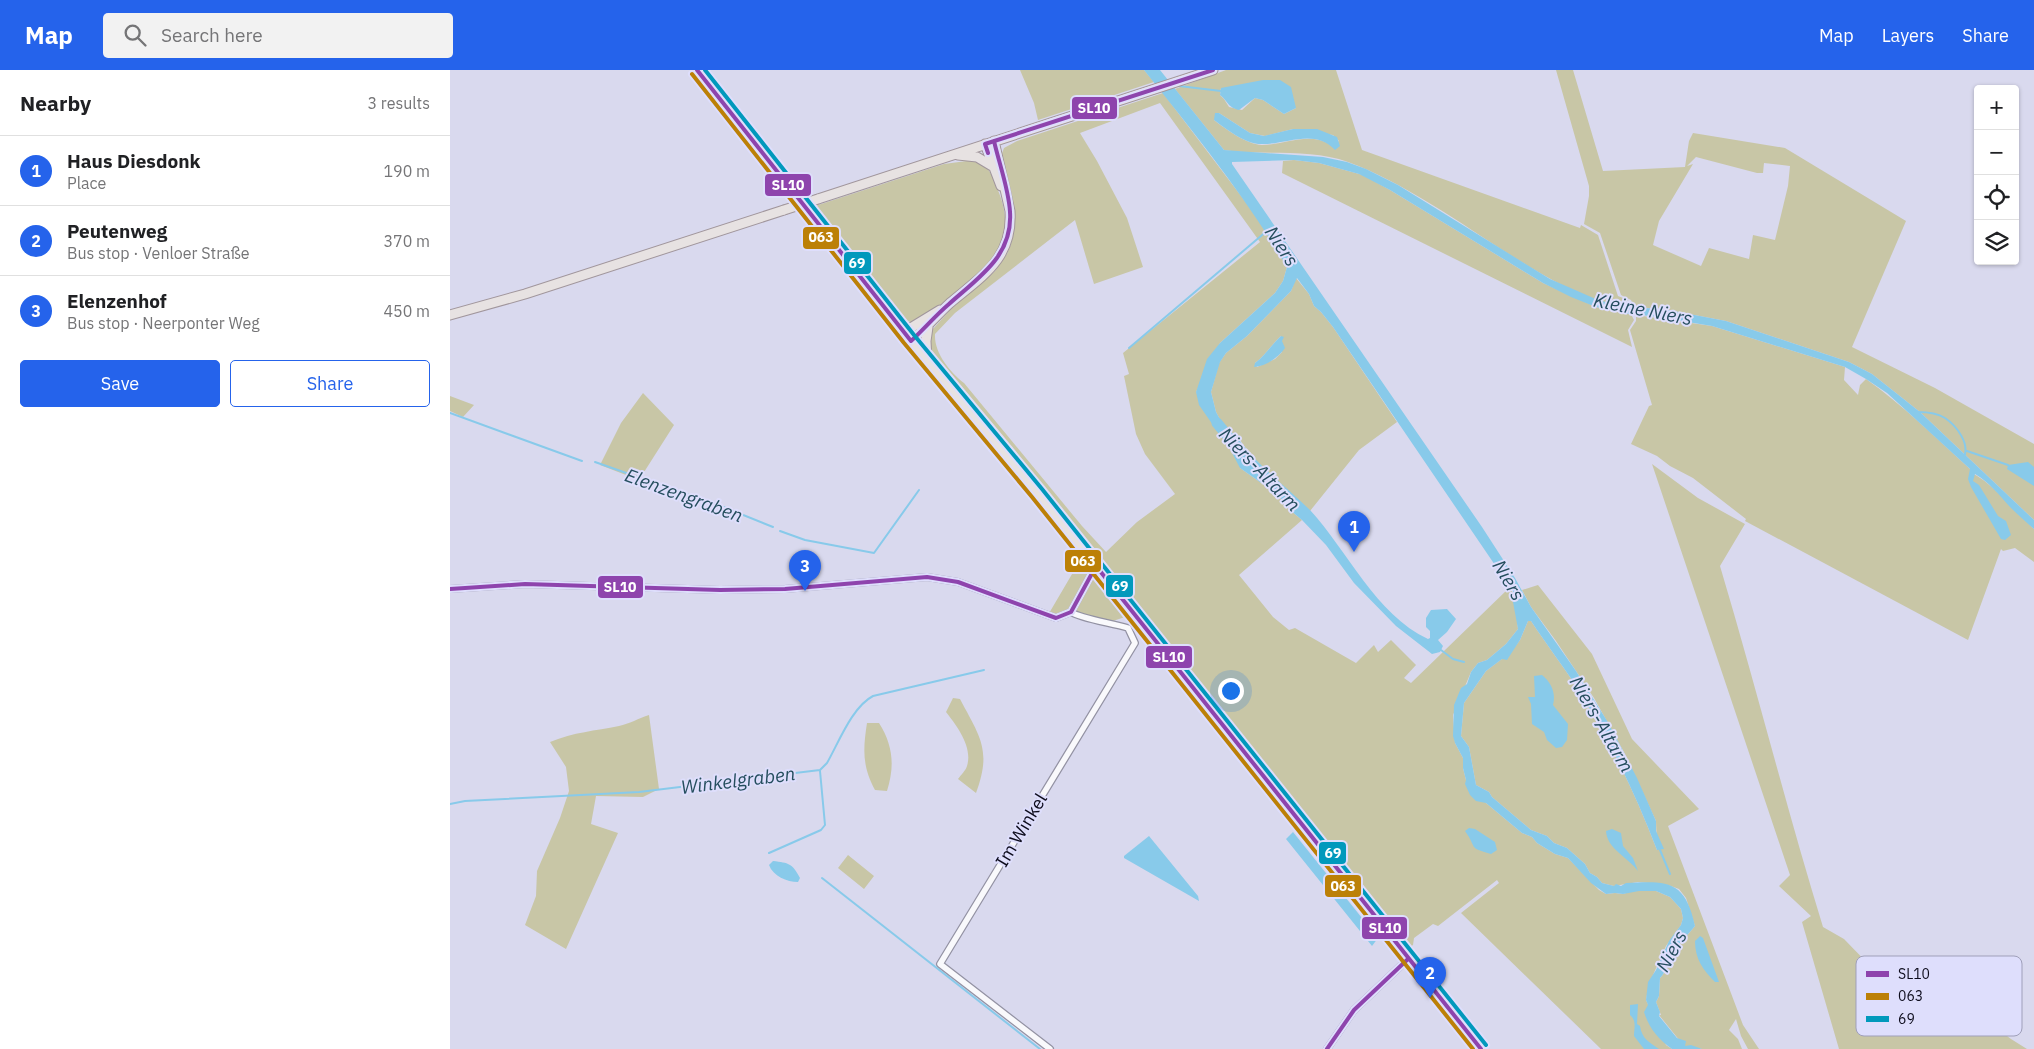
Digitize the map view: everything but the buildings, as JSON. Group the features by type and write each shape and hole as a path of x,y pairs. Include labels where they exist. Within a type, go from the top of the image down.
{"main road":[{"path":"696,70 911,341 1096,566 1480,1049"},
{"path":"450,315 525,294 1213,70"},
{"path":"911,341 928,327 948,305 991,269 1003,252 1007,242 1010,221 1008,201 989,143"},
{"path":"989,143 992,166 1008,201"},
{"path":"953,155 977,157 992,166"},
{"path":"904,332 948,305"},
{"path":"927,360 926,341 928,327"}],"street":[{"path":"450,589 525,584 720,590 785,589 926,577 958,582 1056,618 1071,612 1096,566"},
{"name":"Im Winkel","path":"1050,1049 940,964 1135,643 1128,628 1110,622 1076,616 1071,612"},
{"path":"1327,1049 1354,1010 1408,959"}],"shaded area":[{"path":"1020,70 1144,70 1154,82 1038,120 1034,103"},
{"path":"1226,70 1336,70 1362,150 1580,228 1581,225 1598,235 1618,296 1628,300 1629,307 1599,301 1556,282 1412,193 1391,181 1348,162 1318,155 1224,150 1175,89","holes":["1221,88 1296,108 1284,114 1263,100 1255,98 1242,110 1229,107 1220,95","1219,113 1250,133 1265,136 1293,129 1333,135 1339,141 1331,145 1314,139 1262,145 1256,144 1237,136 1214,120"]},
{"path":"1556,70 1573,70 1603,171 1685,167 1689,141 1693,133 1785,148 1906,221 1852,347 1935,388 2034,444 2034,520 1920,412 1872,374 1849,362 1726,321 1663,309 1634,307 1631,300 1621,295 1600,233 1584,224 1589,186","holes":["1696,157 1763,173 1764,163 1790,166 1788,186 1775,240 1753,235 1749,259 1709,248 1701,266 1653,245 1659,221 1693,164 1687,166"]},
{"path":"1163,93 1257,217 1287,267 1283,281 1275,293 1220,343 1196,392 1221,438 1227,433 1216,412 1211,392 1219,363 1226,353 1247,336 1291,291 1296,278 1309,294 1314,306 1333,327 1397,422 1359,450 1310,511 1252,457 1240,440 1240,468 1277,494 1290,510 1302,520 1239,575 1273,617 1289,630 1295,628 1356,663 1374,645 1378,652 1391,640 1416,665 1404,678 1411,683 1510,587 1518,629 1506,644 1487,660 1478,663 1471,672 1453,715 1455,743 1463,758 1466,780 1486,803 1522,833 1532,837 1537,843 1555,854 1568,858 1599,890 1606,894 1656,891 1670,897 1681,909 1683,918 1681,925 1666,946 1649,984 1646,1000 1666,1045 1672,1049 1601,1049 1461,913 1499,883 1497,880 1438,926 1433,924 1414,938 1413,945 1408,948 1346,868 1290,809 945,381 948,378 933,354 930,344 932,330 951,309 995,271 1007,254 1011,244 1014,214 1001,156 1004,148 1017,141","holes":["1160,103 1260,242 1123,353 1129,374 1124,376 1136,434 1145,454 1175,494 1137,522 1106,552 1082,526 964,383 948,368 937,348 935,334 955,313 1075,220 1094,284 1143,267 1127,218 1080,133","1281,336 1282,352 1275,359 1257,367 1255,363"]},
{"path":"974,160 984,165 989,171 997,188 1003,207 1005,224 1003,239 997,252 977,275 926,316 915,321 907,321 896,312 812,207 944,164"},
{"path":"1294,160 1319,163 1363,175 1543,283 1596,307 1631,314 1634,320 1628,330 1632,347 1282,173 1283,161"},
{"path":"1636,315 1712,326 1845,367 1844,380 1858,395 1860,385 1866,379 1919,422 1970,469 1970,473 1985,481 2034,529 2034,562 2015,548 2003,551 2001,549 1968,640 1745,521 1746,519 1693,478 1670,466 1657,456 1631,444 1649,406 1652,405 1630,330 1636,321"},
{"path":"643,393 674,425 639,480 600,465 621,423"},
{"path":"450,396 474,405 463,417 450,411"},
{"path":"1652,464 1698,498 1745,524 1720,566 1823,927 1844,939 1861,956 1856,956 1856,1036 2007,1036 2027,1049 1839,1049 1802,922 1811,916 1779,886 1790,875"},
{"path":"1096,566 1134,614 1110,622 1071,612 1056,618 1048,615 1075,569"},
{"path":"1538,585 1592,654 1632,739 1699,809 1668,826 1743,1025 1759,1049 1748,1049 1741,1036 1736,1019 1729,1030 1738,1039 1742,1049 1702,1049 1684,1046 1659,1015 1661,1015 1656,1002 1659,996 1660,978 1672,953 1695,926 1686,898 1679,889 1668,885 1638,882 1614,886 1602,883 1567,848 1554,843 1547,836 1531,830 1492,797 1489,792 1476,785 1469,747 1461,736 1464,703 1486,671 1511,652 1520,640 1528,621 1531,621 1595,717 1633,792 1657,850 1656,821 1625,754 1594,698 1531,607 1522,590"},
{"path":"953,698 960,699 982,744 983,766 976,793 958,779 965,771 968,752 963,737 946,712"},
{"path":"649,715 659,789 643,797 596,796 591,824 618,833 566,949 525,925 536,896 537,871 560,818 569,791 566,767 550,742 576,734 623,725"},
{"path":"867,723 879,723 890,748 892,764 887,791 875,790 868,773 864,749"},
{"path":"848,855 874,876 864,889 838,868"}],"water":[{"path":"1144,70 1160,70 1224,150 1323,157 1347,162 1398,185 1550,279 1598,300 1625,307 1663,309 1726,321 1849,362 1872,374 1920,412 2034,520 2034,529 1990,485 1975,474 1973,481 1979,485 1998,516 2006,521 2011,535 2005,540 2001,539 1971,487 1968,479 1970,469 1887,393 1845,367 1712,326 1628,314 1596,307 1543,283 1390,190 1359,174 1319,163 1294,160 1232,162 1482,527 1515,578 1531,607 1576,671 1609,724 1637,778 1656,821 1656,831 1664,849 1657,850 1633,792 1595,717 1531,621 1528,621 1520,640 1507,660 1502,659 1486,671 1464,703 1461,736 1469,747 1476,785 1489,792 1492,797 1531,830 1547,836 1554,843 1567,848 1602,883 1621,886 1626,883 1653,882 1672,886 1680,892 1691,911 1695,926 1672,953 1660,978 1659,996 1656,1002 1660,1012 1659,1016 1677,1038 1686,1041 1685,1046 1691,1045 1702,1049 1672,1049 1655,1033 1644,1012 1648,1005 1646,1000 1648,982 1656,970 1669,941 1681,925 1683,918 1681,909 1670,897 1656,891 1606,894 1591,883 1568,858 1555,854 1537,843 1532,837 1522,833 1486,803 1476,801 1470,795 1465,784 1463,758 1453,736 1454,705 1461,688 1467,684 1471,672 1478,663 1487,660 1506,644 1518,629 1513,602 1514,593 1333,327 1314,306 1309,294 1297,278 1291,291 1247,336 1226,353 1220,362 1211,392 1216,412 1227,432 1222,438 1199,405 1196,392 1207,359 1220,343 1275,293 1283,281 1287,267 1237,191"},
{"path":"1263,80 1280,80 1291,87 1296,108 1284,114 1263,100 1255,98 1239,110 1230,106 1220,95 1221,88"},
{"path":"1215,113 1219,113 1250,133 1264,136 1293,129 1317,129 1337,137 1340,146 1335,150 1327,143 1310,138 1257,144 1237,136 1214,120"},
{"path":"1281,336 1284,337 1282,341 1285,348 1282,352 1267,363 1254,367 1255,363"},
{"path":"1234,439 1239,440 1264,468 1310,510 1378,598 1410,628 1428,639 1430,638 1430,631 1426,627 1426,618 1431,610 1447,609 1456,619 1447,632 1438,640 1443,646 1440,652 1432,654 1396,626 1354,583 1326,545 1290,510 1277,494 1240,468 1230,449 1229,443"},
{"path":"2028,462 2034,467 2034,486 2007,469 2008,465"},
{"path":"1542,675 1552,689 1553,705 1568,724 1567,740 1562,747 1556,748 1547,740 1544,732 1532,724 1531,704 1528,697 1535,697 1534,676"},
{"path":"1469,828 1475,829 1495,842 1497,850 1491,854 1474,847 1465,831"},
{"path":"1612,829 1621,833 1623,846 1633,858 1638,871 1610,843 1606,831"},
{"path":"1293,832 1378,938 1372,946 1286,839"},
{"path":"1149,836 1198,896 1199,901 1124,858 1124,856"},
{"path":"773,861 786,863 795,869 800,878 798,882 785,880 777,875 769,865"},
{"path":"1700,936 1703,938 1719,982 1715,982 1711,978 1698,959 1695,941"},
{"path":"1638,1004 1637,1024 1640,1026 1646,1040 1659,1049 1644,1049 1634,1036 1634,1022 1630,1015 1630,1005"}],"waterway":[{"path":"1179,86 1221,91"},
{"name":"Niers","path":"1129,348 1268,230"},
{"path":"1918,412 1939,415 1954,426 1964,441 1964,457"},
{"name":"Elenzengraben","path":"450,413 582,461"},
{"name":"Niers-Altarm","path":"1217,423 1242,453"},
{"path":"1967,451 2008,465"},
{"name":"Elenzengraben","path":"595,462 726,508 773,527"},
{"name":"Elenzengraben","path":"780,531 805,540 874,553 919,490"},
{"path":"1441,650 1453,659 1464,662"},
{"name":"Winkelgraben","path":"450,804 465,801 639,792 820,770 827,763 852,716 865,701 873,696 984,670"},
{"path":"769,853 821,830 825,825 820,771"},
{"path":"1660,850 1670,874"},
{"name":"Winkelgraben","path":"822,878 1040,1049"}],"transit line":[{"name":"SL10","path":"697,70 911,341 944,308 982,275 1000,253 1006,241 1010,212 1006,186 994,141"},
{"name":"69","path":"705,70 914,335 1042,489 1486,1045"},
{"name":"SL10","path":"988,153 985,144 1213,70"},
{"name":"063","path":"692,74 904,343 1032,497 1473,1049"},
{"name":"SL10","path":"1096,566 1481,1049"},
{"name":"SL10","path":"450,589 525,584 720,590 785,589 927,577 958,582 1056,618 1071,612 1096,566"},
{"name":"SL10","path":"1327,1049 1354,1010 1408,959"}],"place":[{"name":"Haus Diesdonk","path":"1354,552"},
{"name":"Elenzenhof","path":"805,591"},
{"name":"Peutenweg","path":"1430,998"}],"water label":[{"name":"Kleine Niers","path":"1643,309"}]}
